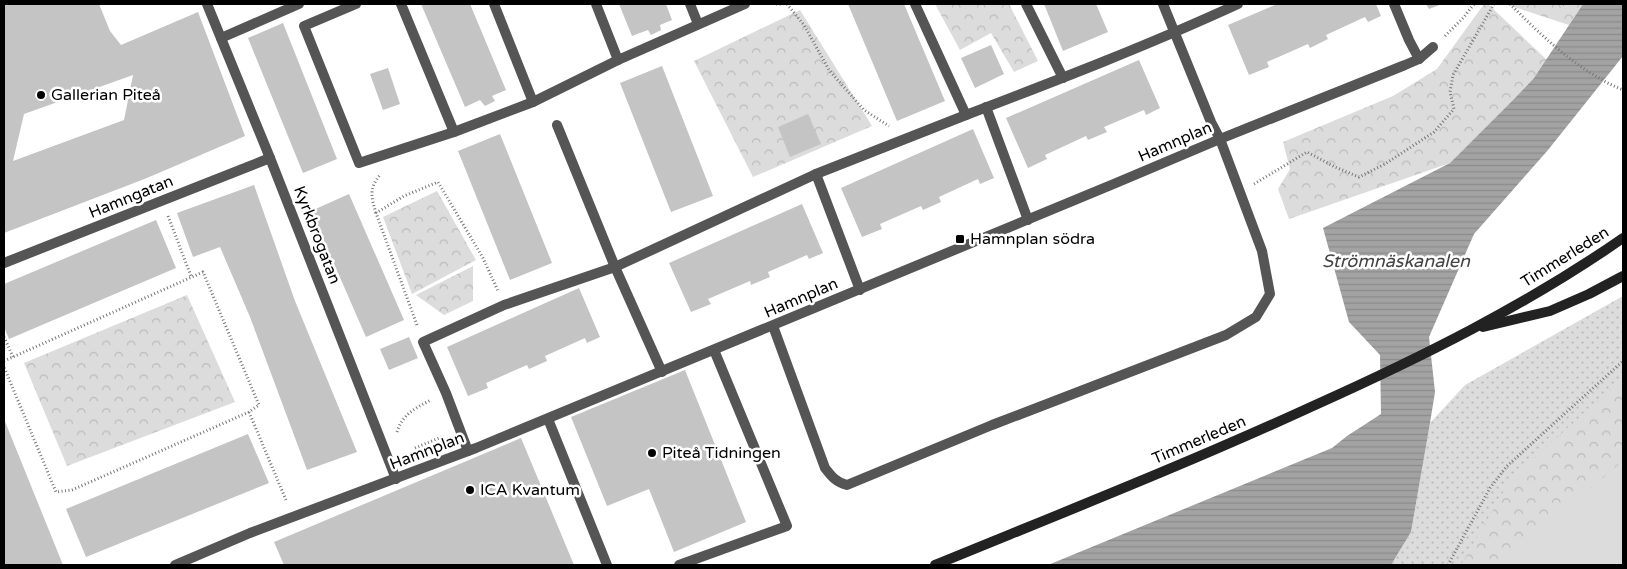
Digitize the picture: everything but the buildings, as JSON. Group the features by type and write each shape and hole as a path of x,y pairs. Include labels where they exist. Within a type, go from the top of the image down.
{"main road":[{"name":"Timmerleden","path":"935,565 1221,448 1383,375 1470,331 1583,266 1623,238"},
{"name":"Timmerleden","path":"1470,331 1550,311 1589,294 1623,276"}],"street":[{"name":"Kyrkbrogatan","path":"207,4 270,158 396,479"},
{"path":"221,38 299,4"},
{"path":"356,4 304,26 359,163 454,132 534,102 618,60 745,4"},
{"path":"401,4 454,132"},
{"path":"494,4 534,102"},
{"path":"596,4 618,60"},
{"path":"690,4 698,24"},
{"path":"916,4 966,114"},
{"path":"1026,4 1063,78"},
{"path":"773,326 825,468 833,479 847,485 992,425 1226,335 1256,317 1270,294 1262,251 1220,139 1211,122 1163,4"},
{"path":"468,451 423,342 504,305 615,266 816,174 966,114 1063,78 1174,33 1238,4"},
{"path":"1394,4 1419,59"},
{"name":"Hamnplan","path":"175,565 250,533 396,479 548,419 1220,139 1419,59 1433,47"},
{"path":"986,107 1028,220"},
{"path":"557,125 615,266 662,372"},
{"name":"Hamngatan","path":"4,263 270,158"},
{"path":"816,174 860,290"},
{"path":"679,565 787,526 714,350"},
{"path":"548,419 607,565"}],"path":[{"path":"776,4 781,4"},
{"path":"787,4 804,25 829,70 864,110 884,124 912,136"},
{"path":"1433,47 1464,17 1474,4"},
{"path":"1240,193 1308,152 1335,167 1359,177 1385,164 1434,132 1454,109 1450,92 1453,75 1494,4"},
{"path":"1510,4 1564,54 1609,84 1623,90"},
{"path":"382,172 374,182 371,198 423,342"},
{"path":"376,213 404,196 438,182 483,258 504,305"},
{"path":"166,212 191,276"},
{"path":"4,361 202,272 259,405 249,412 72,490 56,492 4,367"},
{"path":"4,336 13,357"},
{"path":"1448,565 1490,488 1507,466 1623,361"},
{"path":"396,435 402,420 412,410"},
{"path":"249,412 286,500"},
{"path":"415,448 460,429"}],"green space":[{"path":"935,4 1009,4 1038,61 1014,72 991,33 960,50"},
{"path":"1484,4 1488,4 1547,60 1534,78 1450,163 1289,219 1278,189 1290,169 1283,142 1393,96 1437,69"},
{"path":"1509,4 1583,4 1569,25"},
{"path":"800,10 872,126 753,177 694,61"},
{"path":"437,191 476,260 412,294 383,217"},
{"path":"473,266 473,301 444,315 416,295"},
{"path":"187,295 235,402 67,466 24,363"},
{"path":"1623,296 1623,565 1391,565 1411,532 1430,423 1465,385"},
{"path":"1623,378 1623,565 1461,565 1511,479"},
{"path":"1623,461 1623,565 1499,565"}],"water":[{"name":"Strömnäskanalen","path":"1583,4 1623,4 1623,56 1548,150 1474,234 1429,337 1435,392 1430,423 1411,532 1391,565 1048,565 1332,448 1381,414 1380,355 1349,322 1323,228 1450,163 1534,78"}],"place":[{"name":"Gallerian Piteå","path":"41,95"},
{"name":"Hamnplan södra","path":"960,239"},
{"name":"Piteå Tidningen","path":"652,453"},
{"name":"ICA Kvantum","path":"470,490"}]}
